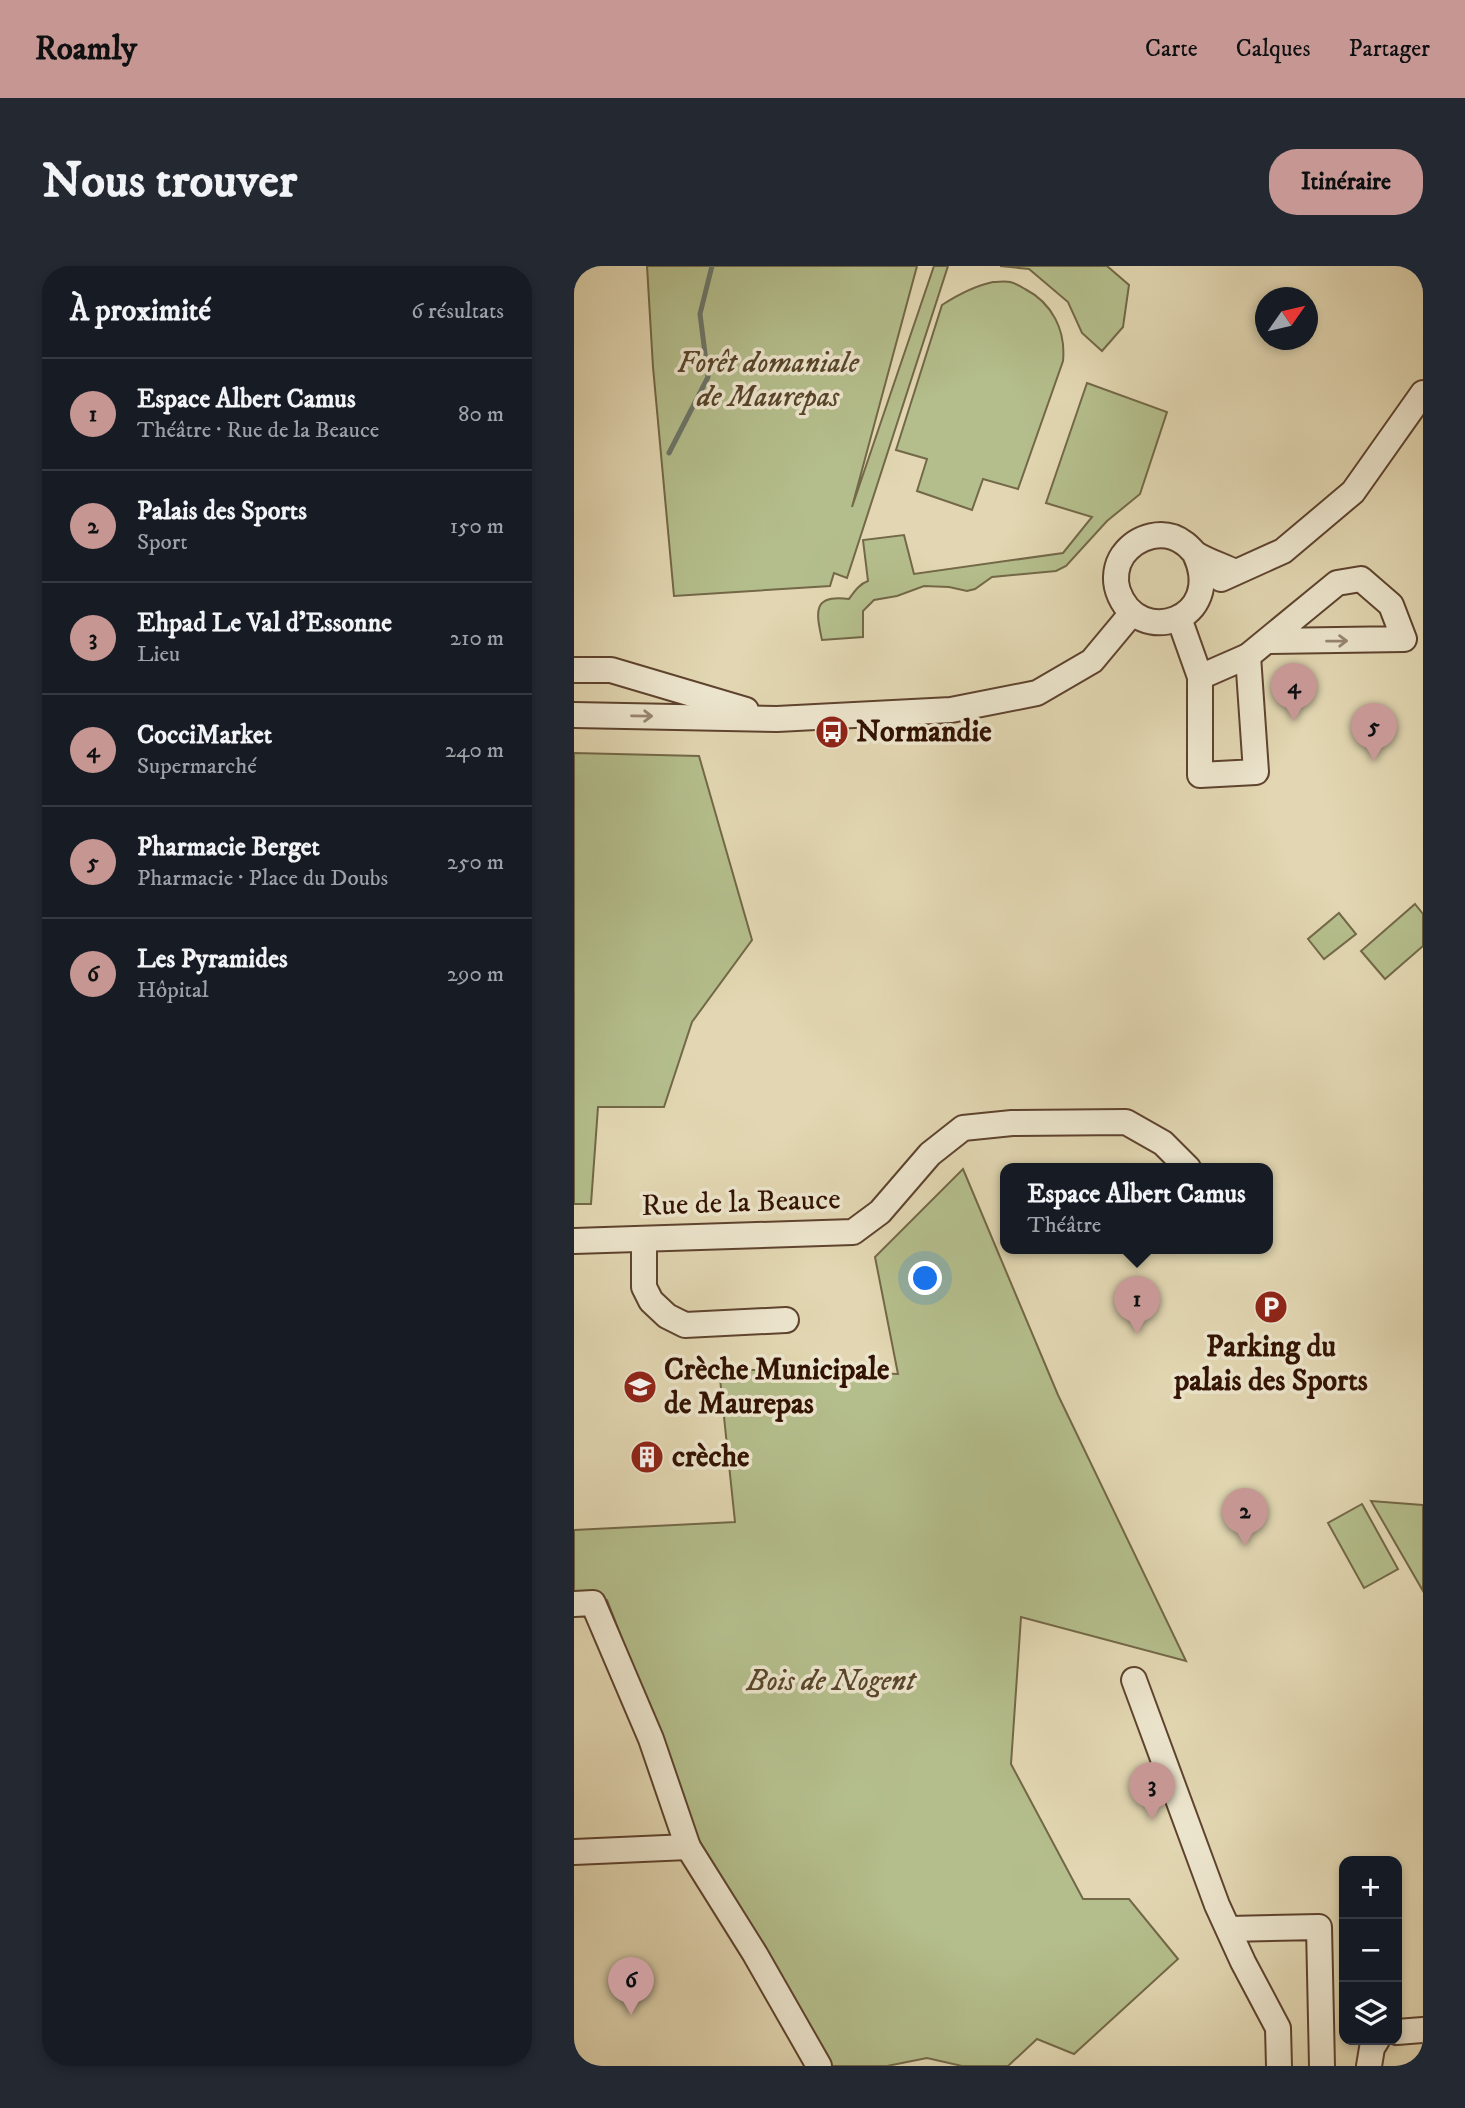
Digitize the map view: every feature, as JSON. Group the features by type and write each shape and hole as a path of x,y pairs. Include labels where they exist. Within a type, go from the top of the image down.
{"street":[{"path":"1201,589 1283,551 1353,492 1423,393"},
{"path":"1156,535 1171,537 1185,543 1195,554 1202,567 1201,589 1191,609 1179,618 1155,622 1132,613 1122,602 1116,573 1120,559 1129,547 1142,538 1156,535"},
{"path":"1195,554 1235,572"},
{"path":"1200,677 1248,656 1337,583 1362,579 1391,605 1405,639 1269,641"},
{"path":"574,715 776,719 951,710 1037,693 1092,661 1132,613"},
{"path":"1179,618 1200,677 1199,775 1256,772 1248,656"},
{"path":"574,670 611,670 776,719"},
{"name":"Rue de la Beauce","path":"574,1241 853,1232 880,1212 930,1154 963,1128 1012,1123 1126,1122 1163,1143 1183,1163"},
{"path":"644,1239 644,1287 652,1301 667,1316 685,1325 786,1320"},
{"path":"574,1604 593,1604 651,1739 688,1847 755,1954 819,2066"},
{"path":"1134,1680 1217,1905 1278,2028 1279,2066"},
{"path":"574,1852 688,1847"},
{"path":"1229,1929 1319,1927 1322,2066"},
{"path":"1402,2032 1423,2030"},
{"path":"1369,2066 1374,2045"}],"green space":[{"name":"Forêt domaniale de Maurepas","path":"647,266 917,266 852,507 934,266 948,266 847,578 834,573 830,586 674,596 653,367"},
{"path":"1000,266 1107,266 1129,285 1123,327 1102,351 1082,333 1068,302 1029,269"},
{"path":"993,282 1014,283 1043,302 1059,328 1063,361 1018,489 983,479 972,510 917,491 927,459 896,450 942,305 967,291"},
{"path":"1087,383 1167,412 1140,494 1107,521 1066,566 1056,571 992,577 975,589 967,591 924,586 897,596 874,600 863,611 863,637 822,640 818,621 819,607 828,599 849,599 859,586 868,581 863,540 904,535 914,574 1063,553 1092,517 1046,503"},
{"path":"574,753 699,756 752,940 692,1022 664,1107 598,1107 591,1204 574,1204"},
{"path":"1415,904 1423,914 1423,946 1385,979 1361,951"},
{"path":"1339,913 1356,934 1324,959 1308,939"},
{"name":"Bois de Nogent","path":"963,1169 1058,1395 1186,1661 1021,1617 1011,1764 1083,1899 1129,1899 1178,1959 1074,2054 1037,2039 1008,2066 962,2066 927,2058 887,2066 829,2066 682,1828 633,1667 607,1600 574,1591 574,1530 735,1522 719,1369 898,1374 875,1257"},
{"path":"1371,1501 1423,1505 1423,1591"},
{"path":"1362,1504 1398,1569 1364,1588 1328,1523"}],"waterway":[{"path":"669,453 708,377 700,314 712,266"}],"place":[{"name":"CocciMarket","path":"1294,721"},
{"name":"Normandie","path":"832,732"},
{"name":"Pharmacie Berget","path":"1374,761"},
{"name":"Parking du palais des Sports","path":"1271,1307"},
{"name":"Espace Albert Camus","path":"1137,1334"},
{"name":"Crèche Municipale de Maurepas","path":"640,1387"},
{"name":"crèche","path":"647,1457"},
{"name":"Palais des Sports","path":"1245,1546"},
{"name":"Ehpad Le Val d'Essonne","path":"1152,1820"},
{"name":"Les Pyramides","path":"631,2015"}]}
